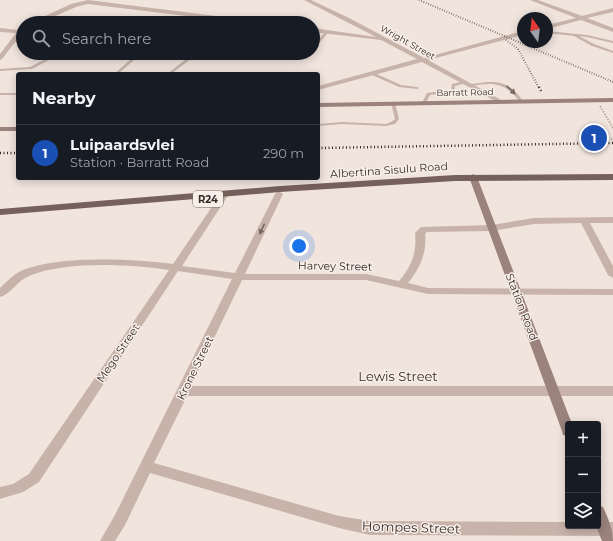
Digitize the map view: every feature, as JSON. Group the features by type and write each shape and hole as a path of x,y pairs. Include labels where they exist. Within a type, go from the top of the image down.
{"main road":[{"name":"Barratt Road","path":"320,105 613,100"},
{"path":"0,129 16,129"},
{"name":"Albertina Sisulu Road","path":"0,212 474,180 613,177"},
{"name":"Albertina Sisulu Road","path":"0,216 225,196 279,194 474,180 613,183"},
{"name":"Station Road","path":"474,180 565,423"},
{"path":"601,517 609,533"}],"street":[{"name":"Wright Street","path":"307,0 384,39 499,101"},
{"path":"533,0 613,30"},
{"path":"49,16 73,5 88,2 200,16"},
{"path":"553,25 613,10"},
{"path":"0,30 16,31"},
{"path":"320,31 384,39"},
{"path":"320,87 517,35"},
{"path":"0,58 16,38"},
{"name":"Krone Street","path":"107,541 120,520 145,466 240,277 279,194"},
{"name":"Mego Street","path":"0,493 17,489 34,478 225,196"},
{"path":"584,220 613,275"},
{"path":"401,285 412,272 420,256 420,231 430,228 492,228 534,221 613,220"},
{"name":"Harvey Street","path":"0,294 15,279 26,273 59,265 130,262 240,277 366,277 428,292 613,292"},
{"name":"Lewis Street","path":"183,391 613,391"},
{"name":"Hompes Street","path":"145,466 339,522 370,528 609,533"}],"lane":[{"path":"320,40 327,32"},
{"path":"553,33 613,42"},
{"path":"574,35 593,46 613,52"},
{"path":"0,70 31,68 46,60"},
{"path":"118,72 132,60"},
{"path":"172,72 187,60"},
{"path":"371,73 400,86 417,88"},
{"path":"424,103 426,95 453,91 453,85 465,82"},
{"path":"471,85 483,83 503,84 512,89 520,101"},
{"path":"424,91 430,94"},
{"path":"0,94 16,94"},
{"path":"320,125 342,123 386,125 393,123 397,119 393,103"}],"path":[{"path":"596,100 613,128"}],"railway":[{"path":"419,0 613,82"},
{"path":"506,40 518,49 539,88"},
{"path":"539,87 541,91"},
{"path":"320,148 613,143"},
{"path":"0,153 16,153"}],"place":[{"name":"Luipaardsvlei","path":"594,138"}]}
